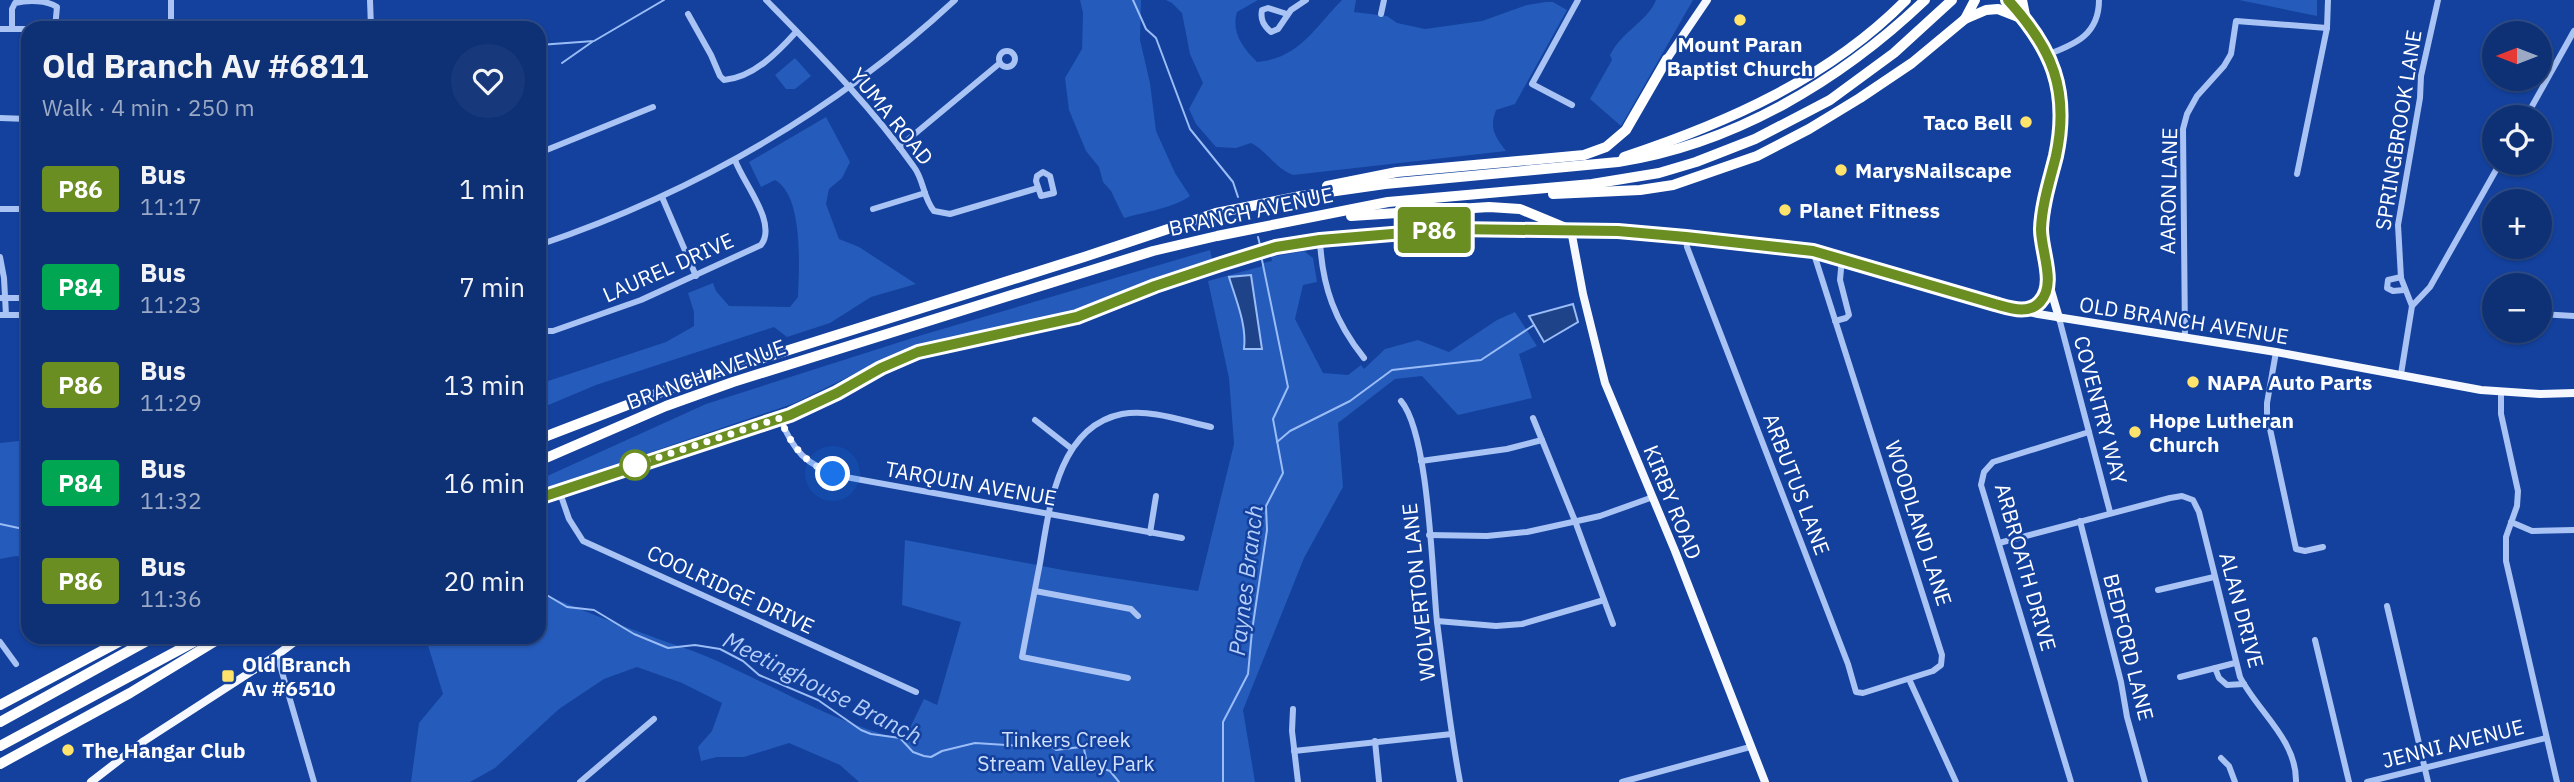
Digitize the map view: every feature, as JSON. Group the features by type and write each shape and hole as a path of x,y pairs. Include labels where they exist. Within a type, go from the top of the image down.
{"highway":[{"path":"1598,165 1702,128 1778,94 1825,65 1867,34 1906,0"},
{"name":"BRANCH AVENUE","path":"546,436 726,369 1190,221 1248,206 1385,184 1639,159 1705,139 1778,108 1864,53 1925,0"},
{"name":"BRANCH AVENUE","path":"546,458 666,406 810,357 1153,251 1388,202 1554,189 1651,174 1696,162 1743,145 1830,100 1894,53 1952,0"},
{"path":"1965,19 1975,0"},
{"path":"2022,0 2026,20"},
{"path":"1498,193 1567,195 1673,185 1757,156 1809,129 1860,99 1912,63 1965,19 1986,10 1998,9 2026,20"},
{"path":"1248,206 1297,192 1397,173 1584,155 1606,147 1626,130 1667,59"},
{"path":"1305,219 1489,207 1520,209 1571,230"},
{"path":"0,705 115,644"},
{"path":"0,722 141,644"},
{"path":"0,746 190,644"},
{"path":"0,764 120,699 210,644"}],"main road":[{"path":"1667,59 1707,0"},
{"name":"COVENTRY WAY","path":"2008,0 2026,20 2049,54 2056,77 2061,114 2060,136 2042,224 2042,248 2059,318"},
{"name":"OLD BRANCH AVENUE","path":"546,496 780,418 918,352 1077,317 1155,286 1276,247 1320,240 1441,230 1571,230 1686,237 1813,251 2018,310 2059,318 2276,352 2501,392 2574,393"},
{"name":"KIRBY ROAD","path":"1571,230 1587,312 1605,383 1653,497 1765,782"},
{"path":"2018,310 2028,309 2042,300 2049,280"},
{"path":"91,782 166,726 292,644"}],"street":[{"path":"171,0 171,21"},
{"path":"370,0 371,21"},
{"name":"YUMA ROAD","path":"766,0 849,88 899,148 917,171 934,211 950,214 1038,188"},
{"path":"546,242 662,197 735,160 798,123 849,88 955,0"},
{"path":"1287,14 1268,8 1262,10 1261,17 1265,27 1272,32 1278,29 1287,14 1306,0"},
{"path":"1381,14 1384,0"},
{"path":"1572,105 1532,84 1578,0"},
{"path":"2049,54 2088,35 2095,24 2099,0"},
{"path":"2297,174 2326,28 2328,0"},
{"name":"SPRINGBROOK LANE","path":"2412,306 2401,277 2398,251 2399,214 2420,98 2421,76 2438,0"},
{"path":"12,29 12,9 15,3 50,2 57,7 56,21"},
{"path":"688,14 724,80 738,76 767,60 796,32"},
{"name":"AARON LANE","path":"2185,338 2183,129 2187,114 2197,96 2224,66 2231,54 2235,24 2239,21 2326,28"},
{"path":"0,29 21,29"},
{"path":"2533,105 2574,31"},
{"path":"899,148 1000,64"},
{"path":"546,150 653,107"},
{"path":"0,118 21,119"},
{"name":"LAUREL DRIVE","path":"546,331 605,314 761,245 767,234 766,222 735,160"},
{"path":"2401,374 2412,306 2430,287 2493,175"},
{"path":"873,209 925,193"},
{"path":"662,197 696,276"},
{"path":"0,209 21,209"},
{"name":"ARBUTUS LANE","path":"1686,237 1687,247 1840,643 1856,692 1863,694 1909,679"},
{"path":"1320,240 1321,267 1330,302 1346,334 1364,358"},
{"name":"WOODLAND LANE","path":"1813,251 1941,647 1942,660 1939,667 1909,679"},
{"path":"0,257 3,315 21,314"},
{"path":"1835,321 1849,315 1840,280 1842,258"},
{"path":"2401,277 2388,280 2387,288 2393,291 2404,290"},
{"path":"3,298 21,298"},
{"path":"2552,315 2574,316"},
{"name":"COVENTRY WAY","path":"2059,318 2109,512"},
{"path":"2276,352 2267,415 2296,549 2305,551 2323,547"},
{"path":"2501,392 2501,414 2518,491 2518,506 2506,537 2506,561 2557,782"},
{"name":"WOLVERTON LANE","path":"1401,401 1413,424 1421,461 1437,621 1460,782"},
{"path":"1128,678 1023,657 1048,515 1058,476 1072,449 1098,424 1123,414 1159,415 1211,428"},
{"name":"TARQUIN AVENUE","path":"780,418 796,450 808,461 833,474 864,482 1182,538"},
{"path":"1533,418 1613,624"},
{"path":"1035,420 1072,449"},
{"name":"ARBROATH DRIVE","path":"2071,782 1981,485 1988,466 2015,454 2089,432"},
{"path":"1421,461 1495,451 1542,440"},
{"name":"COOLRIDGE DRIVE","path":"559,491 569,519 583,541 916,692"},
{"path":"1150,533 1156,496"},
{"path":"1429,535 1504,535 1600,516 1653,497"},
{"name":"ALAN DRIVE","path":"2109,512 2170,498 2190,498 2197,505 2235,663 2244,684 2291,751 2296,767 2296,782"},
{"path":"1999,543 2109,512"},
{"name":"BEDFORD LANE","path":"2080,521 2145,782"},
{"path":"2511,522 2532,531 2574,530"},
{"path":"2158,590 2214,577"},
{"path":"1035,591 1131,609 1138,616"},
{"path":"1437,621 1522,624 1604,600"},
{"path":"2387,606 2428,782"},
{"path":"2315,640 2349,782"},
{"path":"0,642 16,664"},
{"path":"277,655 314,782"},
{"path":"2180,677 2235,663"},
{"path":"2215,668 2219,678 2227,685 2244,684"},
{"path":"1909,679 1956,782"},
{"path":"1293,709 1298,782"},
{"path":"580,782 654,719"},
{"path":"1294,751 1452,734"},
{"name":"JENNI AVENUE","path":"2368,782 2546,738"},
{"path":"1375,741 1379,781"},
{"path":"1622,782 1750,747"},
{"path":"2221,758 2229,766 2235,782"}],"green space":[{"path":"1080,0 1141,0 1140,40 1150,83 1156,131 1175,173 1190,196 1183,200 1124,218 1111,191 1103,182 1099,167 1086,151 1069,110 1065,78 1082,49 1083,13"},
{"path":"1166,0 1258,0 1237,12 1236,20 1240,40 1257,62 1284,55 1295,48 1342,0 1356,0 1354,12 1387,16 1397,23 1425,29 1482,21 1527,5 1546,2 1553,2 1567,10 1515,104 1496,110 1494,132 1506,151 1293,175 1251,143 1236,148 1216,147 1196,124 1189,109 1203,83 1190,54 1182,13"},
{"path":"1656,0 1693,0 1621,126 1590,99 1612,60 1610,55 1615,47 1647,14"},
{"path":"2239,0 2317,0 2317,16"},
{"path":"795,58 811,76 795,89 786,89 775,75"},
{"path":"826,117 850,162 842,178 829,189 826,204 839,239 859,247 916,284 871,297 830,323 787,337 774,327 596,385 546,406 546,382 666,342 694,326 694,312 688,293 713,283 716,291 729,306 790,307 798,297 799,269 798,234 791,201 784,188 775,180 761,187 749,162"},
{"path":"1210,250 1212,259 1073,311 899,352 795,403 549,487 546,480 546,477 706,404 922,335"},
{"name":"Tinkers Creek Stream Valley Park","path":"1304,251 1313,258 1317,282 1303,285 1295,319 1323,373 1348,375 1361,365 1364,369 1385,349 1418,340 1449,352 1497,320 1515,312 1537,346 1519,354 1532,398 1458,415 1422,376 1395,379 1338,423 1343,487 1304,558 1243,710 1255,782 859,782 840,765 789,743 744,757 717,757 701,761 698,747 712,731 722,703 682,683 637,667 604,679 559,709 495,768 470,782 411,782 419,723 443,694 428,644 546,644 546,595 701,654 852,724 904,740 924,699 937,705 961,622 902,605 905,540 1068,571 1198,591 1234,444 1229,378 1208,281 1263,266 1263,263 1272,261 1271,257"},
{"path":"21,441 21,557 0,559 0,443"}],"shaded area":[{"path":"1251,275 1262,349 1244,349 1242,322 1229,277"},
{"path":"1573,304 1578,322 1544,342 1529,316"}],"waterway":[{"path":"546,44 594,41 664,0"},
{"name":"Paynes Branch","path":"1133,0 1146,29 1156,38 1190,129 1233,182 1238,197"},
{"path":"562,63 592,42"},
{"name":"Paynes Branch","path":"1258,237 1260,245"},
{"name":"Paynes Branch","path":"1223,782 1223,722 1248,674 1267,530 1266,506 1283,473 1273,419 1288,387 1262,260"},
{"path":"1277,442 1290,431 1350,401 1392,370 1481,360 1534,325"},
{"name":"Meetinghouse Branch","path":"0,524 21,528"},
{"name":"Meetinghouse Branch","path":"546,595 567,607 594,610 634,634 668,648 695,645 720,649 743,661 759,675 818,700 861,730 900,738 913,752 924,756 931,757 942,751 975,743 1020,746 1034,735 1056,750 1081,747 1084,749 1087,763 1110,771 1119,782"}],"bus line":[{"name":"P86","path":"546,496 707,440 790,415 918,352 1077,317 1130,295 1221,264 1276,247 1320,240 1452,229 1618,231 1686,237 1813,251 1995,304 2018,310 2028,309 2042,300 2049,280 2042,248 2042,224 2060,136 2061,110 2049,54 2033,28 2008,0"}],"place":[{"name":"Mount Paran Baptist Church","path":"1740,20"},
{"name":"Taco Bell","path":"2026,122"},
{"name":"MarysNailscape","path":"1841,170"},
{"name":"Planet Fitness","path":"1785,210"},
{"name":"NAPA Auto Parts","path":"2193,382"},
{"name":"Hope Lutheran Church","path":"2135,432"},
{"name":"Old Branch Av #6510","path":"228,676"},
{"name":"The Hangar Club","path":"68,750"}],"route":[{"path":"635,465 780,418 796,450 808,461 833,474"}]}
